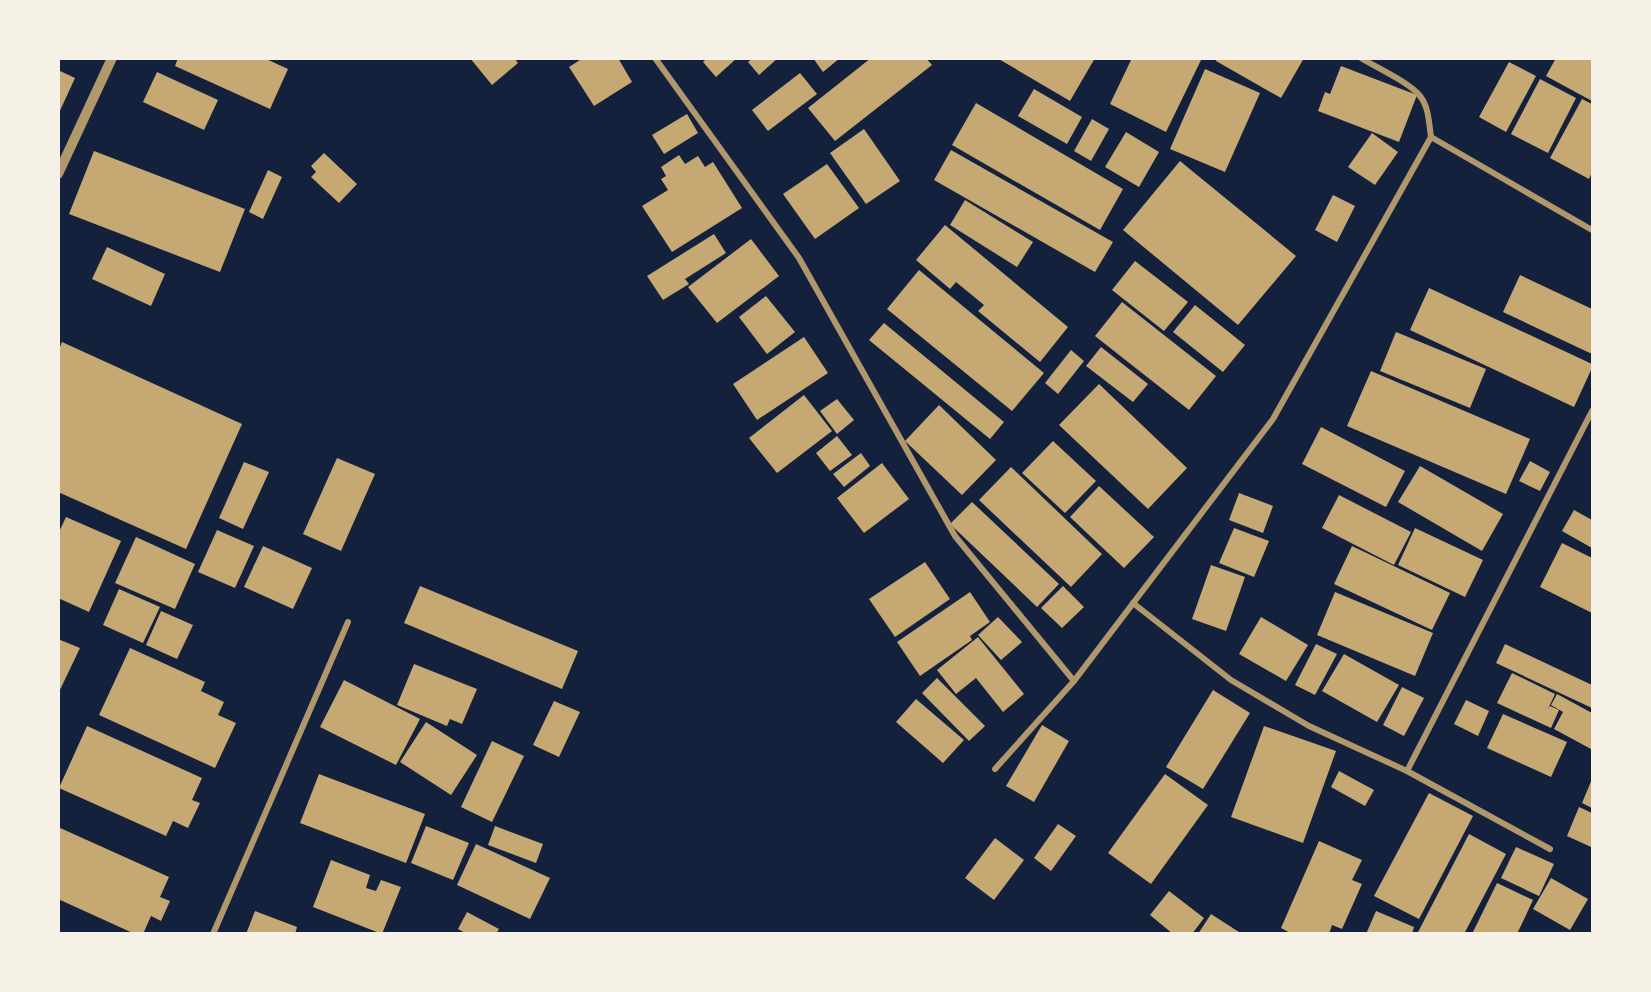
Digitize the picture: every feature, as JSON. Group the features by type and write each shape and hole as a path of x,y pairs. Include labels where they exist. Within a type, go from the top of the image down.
{"street":[{"path":"58,174 112,58"},
{"path":"655,58 799,258 955,536 1074,681"},
{"path":"995,769 1074,681 1273,418 1431,137 1422,98 1411,87 1361,58"},
{"path":"1431,137 1593,231"},
{"path":"1407,771 1593,411"},
{"path":"1133,603 1231,680 1309,726 1407,771 1550,849"},
{"path":"213,933 348,622"}],"building":[{"path":"178,58 264,58 288,69 270,109 175,66"},
{"path":"470,58 514,58 518,63 492,85"},
{"path":"583,58 618,58 632,82 594,106 569,67"},
{"path":"707,58 737,58 716,77 703,62"},
{"path":"753,58 778,58 759,75 748,62"},
{"path":"813,58 840,58 823,72"},
{"path":"871,58 926,58 932,65 835,141 808,108"},
{"path":"997,58 1095,58 1070,101"},
{"path":"1132,58 1202,58 1166,132 1110,104"},
{"path":"1217,58 1304,58 1281,98 1216,61"},
{"path":"1556,58 1592,58 1592,101 1546,76"},
{"path":"1509,62 1536,76 1506,132 1479,117"},
{"path":"1341,66 1417,95 1399,142 1318,111 1325,92 1330,94"},
{"path":"1205,69 1260,93 1225,172 1170,149"},
{"path":"58,70 75,78 58,115"},
{"path":"157,72 218,100 204,130 143,102"},
{"path":"800,73 817,94 768,131 752,110"},
{"path":"1540,79 1576,98 1548,153 1511,134"},
{"path":"1034,89 1082,117 1067,144 1018,116"},
{"path":"1582,99 1592,104 1592,172 1589,179 1550,158"},
{"path":"976,103 1123,189 1100,230 952,145"},
{"path":"687,114 698,133 664,154 652,135"},
{"path":"1092,119 1109,129 1091,161 1074,151"},
{"path":"864,129 900,181 866,204 830,153"},
{"path":"1126,132 1159,152 1139,187 1105,167"},
{"path":"1372,133 1398,152 1375,185 1348,167"},
{"path":"951,150 1113,242 1095,272 934,180"},
{"path":"94,151 245,209 220,272 69,214"},
{"path":"324,153 357,184 339,203 311,177 316,172 311,166"},
{"path":"679,155 685,164 698,156 705,167 713,162 742,208 672,252 642,206 668,190 661,179 666,176 661,167"},
{"path":"1180,161 1296,256 1238,325 1123,230"},
{"path":"827,164 859,208 815,239 783,194"},
{"path":"268,170 282,177 263,219 249,212"},
{"path":"1333,195 1355,206 1337,242 1315,230"},
{"path":"965,200 1033,242 1017,267 950,225"},
{"path":"945,225 1068,327 1040,362 978,311 984,305 956,282 950,289 916,260"},
{"path":"714,234 726,253 685,279 689,284 663,300 647,276"},
{"path":"751,239 779,276 717,323 688,287"},
{"path":"107,247 165,274 151,306 92,279"},
{"path":"1135,261 1188,302 1164,331 1112,290"},
{"path":"919,270 1044,373 1012,411 887,309"},
{"path":"1520,275 1592,309 1592,354 1503,312"},
{"path":"1429,288 1592,364 1574,407 1410,330"},
{"path":"766,296 795,332 767,354 739,317"},
{"path":"1122,302 1216,376 1189,410 1095,336"},
{"path":"1195,305 1245,345 1223,372 1173,332"},
{"path":"884,323 1004,422 990,439 869,340"},
{"path":"1396,332 1486,369 1470,408 1380,371"},
{"path":"804,337 828,373 757,420 733,384"},
{"path":"62,342 242,424 186,549 58,492 58,351"},
{"path":"1101,347 1148,384 1133,402 1086,366"},
{"path":"1071,350 1084,361 1058,394 1045,383"},
{"path":"1371,371 1530,439 1506,494 1347,426"},
{"path":"1099,384 1187,468 1148,509 1059,425"},
{"path":"804,395 832,431 777,473 749,438"},
{"path":"837,399 854,420 837,434 820,411"},
{"path":"939,405 996,460 962,495 905,441"},
{"path":"1321,427 1405,471 1386,507 1302,464"},
{"path":"837,436 852,455 830,471 816,453"},
{"path":"1053,441 1096,481 1065,513 1022,473"},
{"path":"861,453 870,466 844,487 833,474"},
{"path":"337,458 375,474 341,551 303,534"},
{"path":"1530,461 1550,472 1540,491 1519,481"},
{"path":"244,462 269,472 243,529 219,518"},
{"path":"882,463 909,499 864,533 837,498"},
{"path":"1420,466 1503,514 1482,551 1398,502"},
{"path":"1011,467 1102,554 1071,587 979,500"},
{"path":"1099,486 1154,537 1124,568 1070,517"},
{"path":"1239,493 1273,506 1263,533 1229,520"},
{"path":"1339,495 1411,532 1394,565 1322,528"},
{"path":"972,502 1059,584 1037,607 950,524"},
{"path":"1574,510 1592,520 1592,548 1562,531"},
{"path":"66,517 121,541 89,612 58,598 58,534"},
{"path":"1234,528 1269,541 1254,577 1219,563"},
{"path":"1415,528 1483,560 1465,597 1398,565"},
{"path":"217,530 254,546 235,588 198,572"},
{"path":"136,537 195,564 175,609 115,583"},
{"path":"1562,543 1592,558 1592,613 1540,587"},
{"path":"263,546 312,568 293,609 244,587"},
{"path":"1352,546 1450,593 1432,630 1334,584"},
{"path":"925,562 950,599 895,637 869,599"},
{"path":"1211,565 1245,577 1226,631 1192,619"},
{"path":"420,586 578,651 562,689 404,623"},
{"path":"1063,586 1084,607 1062,628 1041,608"},
{"path":"119,589 160,607 143,643 103,625"},
{"path":"970,592 990,622 970,636 972,640 920,676 897,642"},
{"path":"1335,592 1433,633 1415,676 1317,635"},
{"path":"161,611 193,625 177,659 146,645"},
{"path":"998,617 1022,642 1001,660 978,635"},
{"path":"1261,617 1308,645 1286,681 1239,654"},
{"path":"978,637 1024,694 1003,712 976,678 956,694 937,670"},
{"path":"58,639 80,648 58,694"},
{"path":"1316,644 1337,654 1315,695 1295,685"},
{"path":"1505,644 1592,685 1592,708 1496,663"},
{"path":"130,648 205,682 201,691 224,702 218,715 236,723 215,768 99,715"},
{"path":"1344,654 1399,685 1377,722 1322,691"},
{"path":"414,664 477,689 462,724 450,719 447,726 397,705"},
{"path":"1512,673 1555,694 1548,709 1550,706 1559,710 1551,728 1497,703"},
{"path":"937,678 985,726 969,741 922,693"},
{"path":"344,680 420,719 396,765 320,727"},
{"path":"1402,687 1424,698 1404,736 1383,725"},
{"path":"1213,690 1250,713 1203,789 1166,767"},
{"path":"1557,694 1592,713 1591,749 1554,729 1563,712 1551,705"},
{"path":"916,699 964,740 943,763 896,722"},
{"path":"1466,700 1489,711 1478,736 1454,724"},
{"path":"554,701 580,712 559,757 533,745"},
{"path":"1503,714 1567,742 1551,777 1487,748"},
{"path":"426,722 477,755 451,795 400,762"},
{"path":"1042,725 1069,741 1034,802 1006,786"},
{"path":"87,726 202,778 192,800 200,803 188,828 173,821 166,836 59,788"},
{"path":"1264,726 1336,751 1303,843 1231,817"},
{"path":"492,741 524,756 492,822 461,807"},
{"path":"1339,771 1374,790 1365,806 1331,787"},
{"path":"319,774 425,814 406,863 300,823"},
{"path":"1165,774 1208,805 1151,884 1108,853"},
{"path":"1592,779 1592,808 1582,803"},
{"path":"1429,793 1473,816 1419,919 1374,896"},
{"path":"1579,807 1592,813 1591,847 1567,836"},
{"path":"1058,824 1076,836 1051,871 1034,858"},
{"path":"426,826 469,843 453,880 411,863"},
{"path":"495,826 543,844 536,863 488,845"},
{"path":"58,827 169,877 160,897 170,901 161,921 151,916 143,934 135,934 58,899"},
{"path":"1469,834 1506,854 1464,934 1417,934"},
{"path":"995,838 1024,860 994,900 965,878"},
{"path":"1319,841 1362,860 1352,880 1362,884 1342,929 1332,925 1329,934 1292,934 1281,928"},
{"path":"476,844 550,878 530,919 457,885"},
{"path":"1516,847 1554,864 1539,896 1501,878"},
{"path":"331,860 370,875 366,888 376,891 381,880 401,887 382,934 313,907"},
{"path":"1551,878 1588,899 1570,930 1533,909"},
{"path":"1497,883 1533,900 1517,934 1472,934"},
{"path":"1169,891 1204,918 1192,934 1173,934 1150,915"},
{"path":"255,911 297,927 295,934 246,934"},
{"path":"1376,911 1414,927 1412,934 1366,934"},
{"path":"467,912 499,929 496,934 467,934 458,929"},
{"path":"1211,914 1242,934 1198,934"}]}
